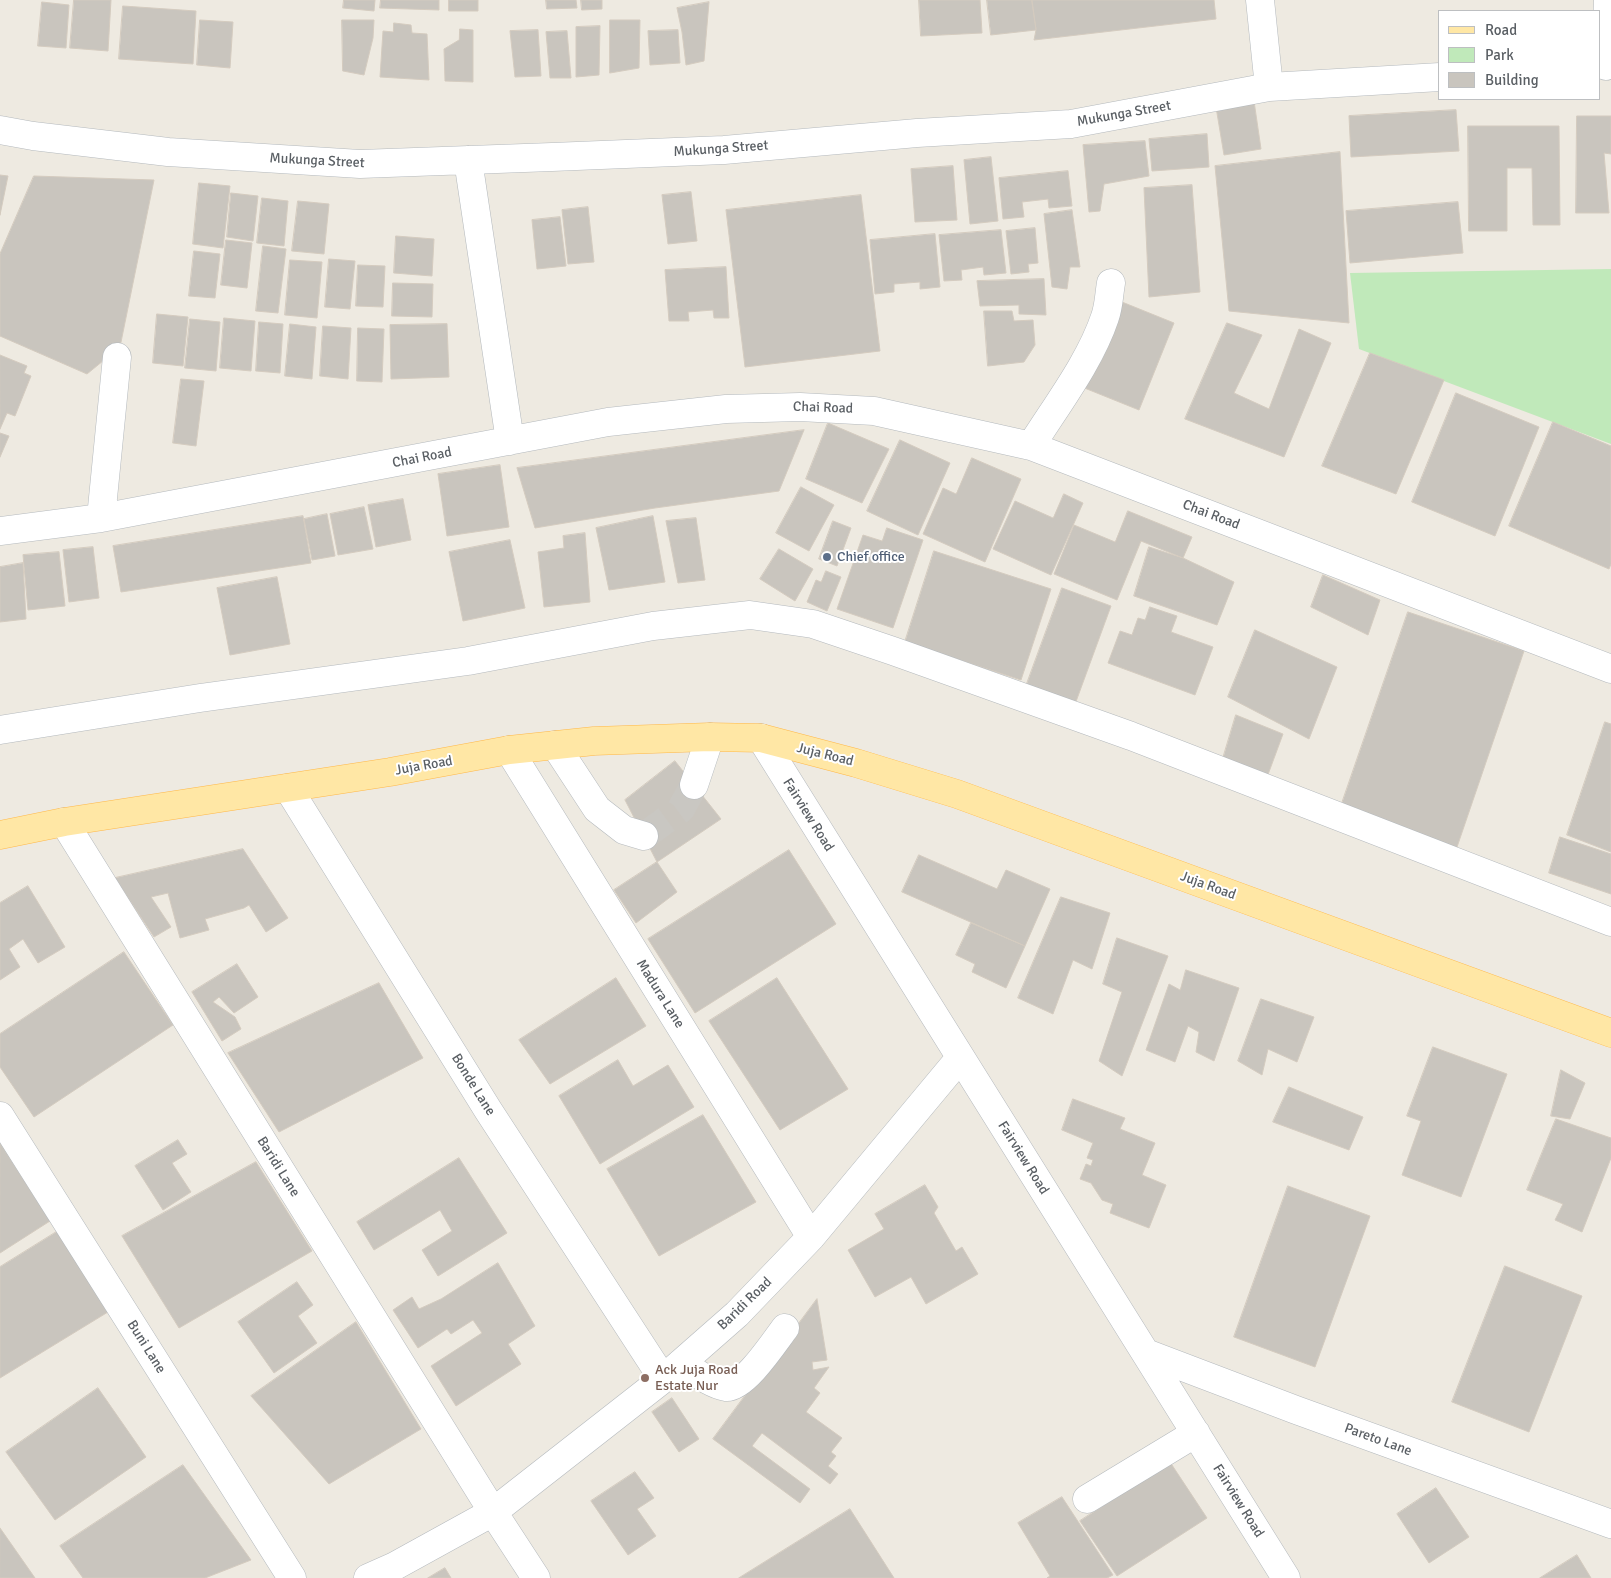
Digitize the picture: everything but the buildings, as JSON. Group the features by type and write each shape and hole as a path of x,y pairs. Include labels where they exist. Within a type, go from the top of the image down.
{"main road":[{"name":"Juja Road","path":"0,835 64,822 288,788 509,750 594,741 710,737 761,738 856,763 957,794 1611,1033"}],"street":[{"path":"1260,0 1268,87"},
{"path":"1606,66 1608,0"},
{"name":"Mukunga Street","path":"0,130 33,136 168,152 351,164 468,160 724,150 917,133 1071,124 1268,87 1438,76"},
{"path":"468,160 510,441"},
{"path":"1031,446 1095,341 1106,315 1111,282"},
{"path":"101,518 117,356"},
{"name":"Chai Road","path":"0,531 101,518 608,422 726,409 800,406 874,411 1031,446 1611,669"},
{"path":"0,730 200,698 468,661 654,626 750,615 813,624 1131,736 1611,922"},
{"path":"694,785 710,737"},
{"name":"Fairview Road","path":"761,738 1286,1578"},
{"path":"555,745 597,809 624,830 644,836"},
{"name":"Madura Lane","path":"509,750 811,1238"},
{"name":"Bonde Lane","path":"288,788 488,1110 672,1371"},
{"name":"Baridi Lane","path":"64,822 493,1512 536,1578"},
{"name":"Baridi Road","path":"368,1578 395,1566 493,1512 672,1371 737,1314 811,1238 960,1058"},
{"name":"Buni Lane","path":"0,1116 292,1578"},
{"path":"672,1371 710,1380 725,1387 733,1386 746,1377 785,1328"},
{"name":"Pareto Lane","path":"1146,1353 1315,1417 1611,1524"},
{"path":"1087,1499 1196,1433"}],"green space":[{"path":"1611,269 1611,444 1359,349 1350,273"}],"tunnel":[{"path":"644,836 681,809 694,785"}],"place":[{"name":"Chief office","path":"827,557"},
{"name":"Ack Juja Road Estate Nur","path":"645,1378"}]}
